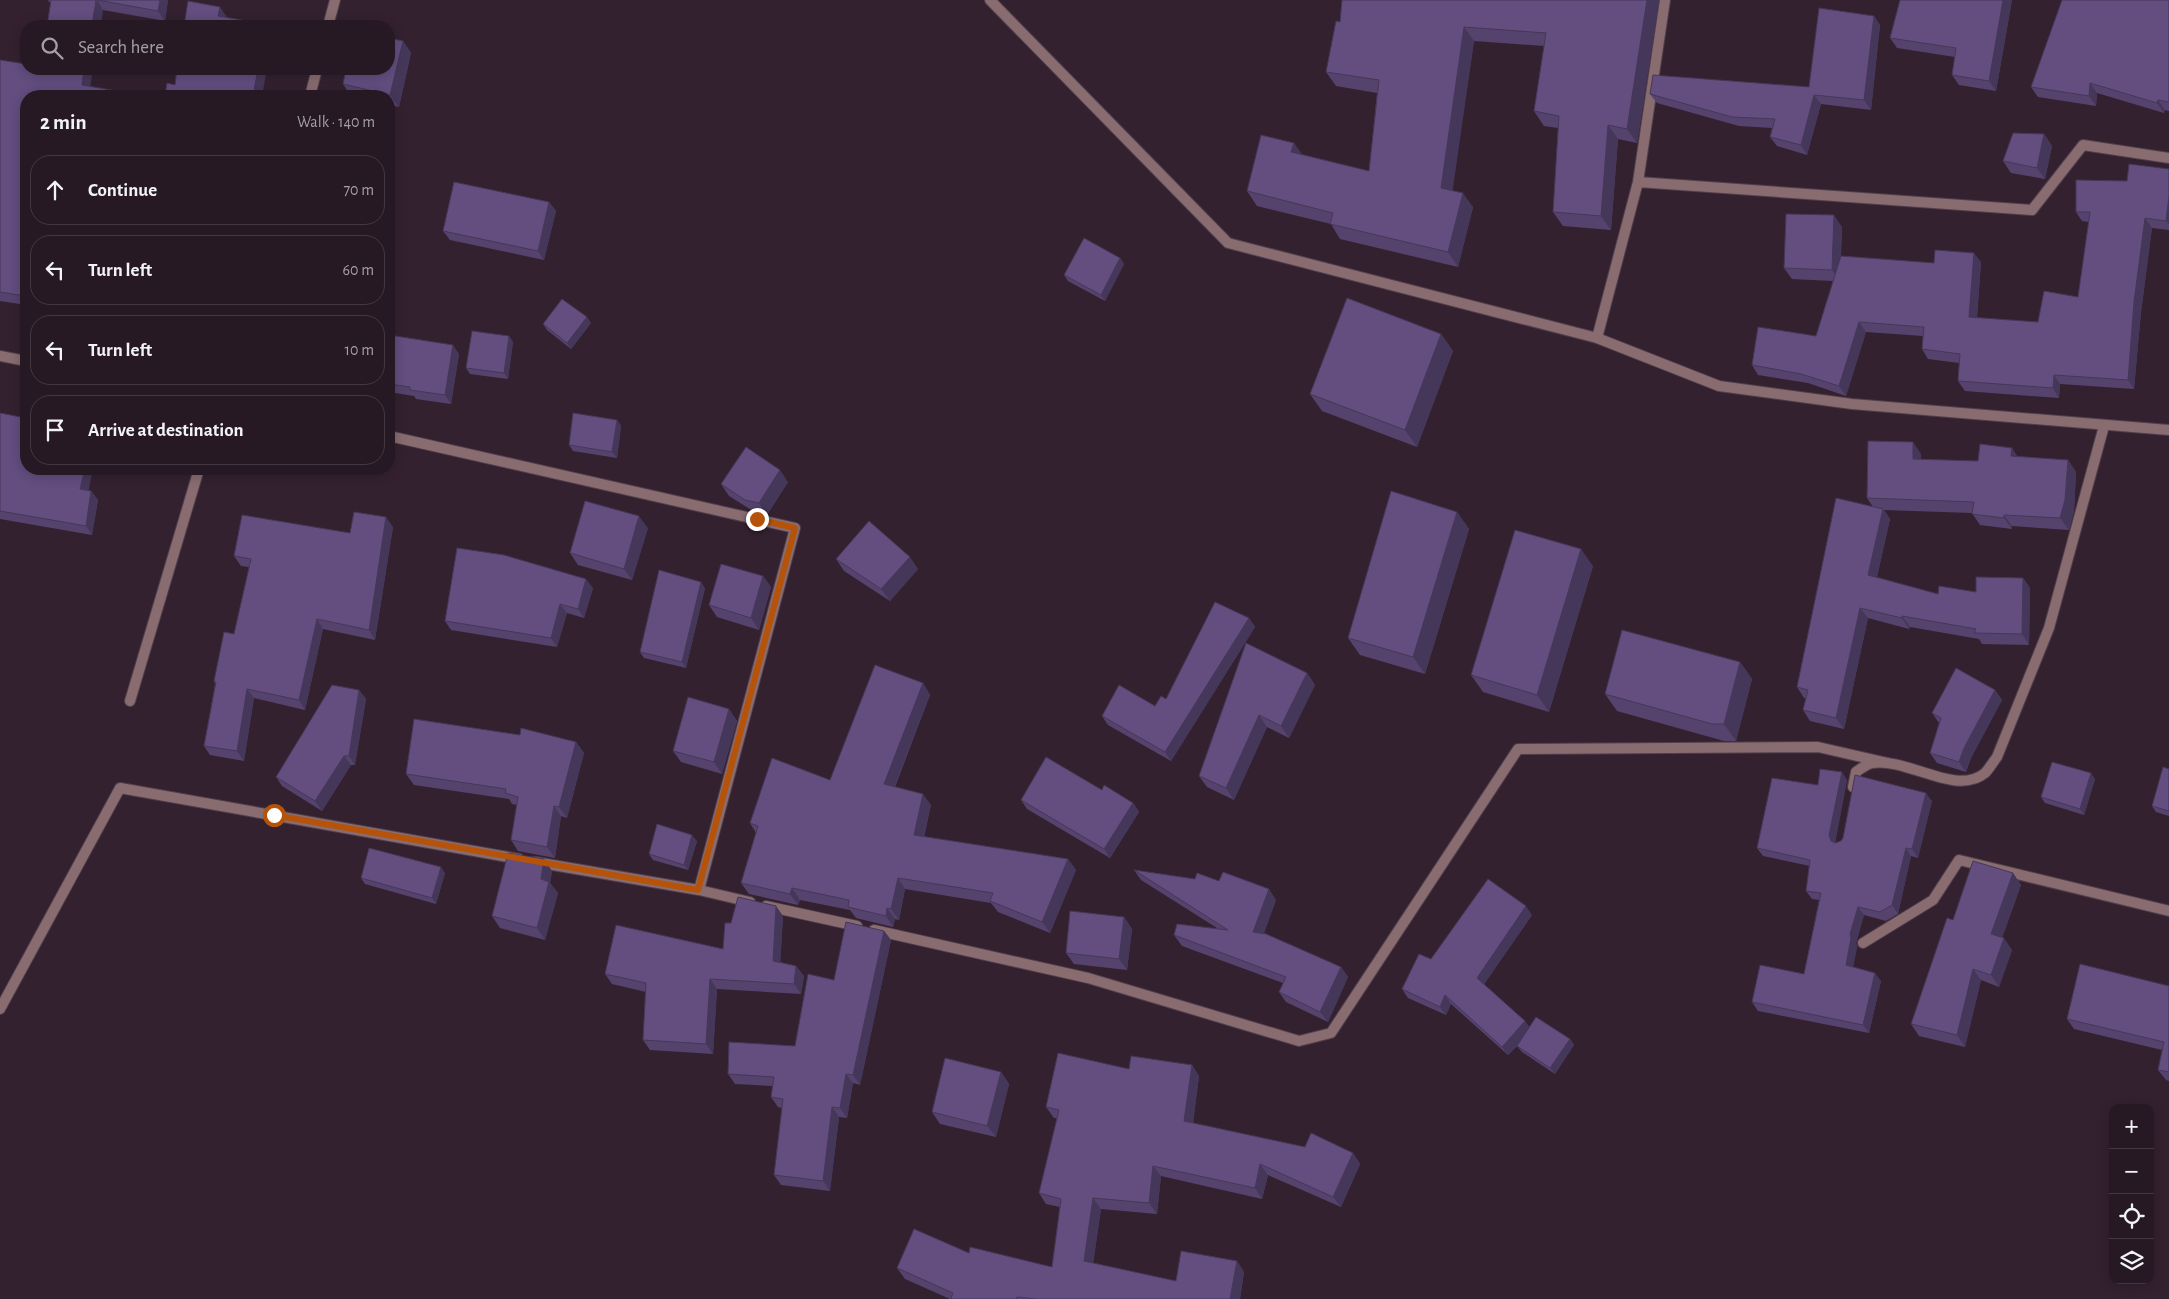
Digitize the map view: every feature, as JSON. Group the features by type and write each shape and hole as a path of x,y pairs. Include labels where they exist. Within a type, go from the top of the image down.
{"street":[{"path":"330,20 335,0"},
{"path":"990,0 1228,243 1597,338 1719,386 1852,404 2169,430"},
{"path":"1597,338 1638,182 1665,0"},
{"path":"312,90 315,75"},
{"path":"1638,182 2032,210 2083,145 2169,158"},
{"path":"0,356 20,360"},
{"path":"0,1009 120,788 698,890 1088,978 1299,1041 1331,1033 1518,749 1818,747 1917,770 1948,780 1969,781 1985,773 1996,757 2049,628 2104,426"},
{"path":"395,437 795,528 698,890"},
{"path":"130,701 197,475"},
{"path":"1850,799 1856,772 1871,763 1888,763"},
{"path":"1862,943 1933,900 1959,860 2169,911"}],"building":[{"path":"51,0 96,0 93,20 48,20"},
{"path":"98,0 160,0 158,11"},
{"path":"1342,0 1647,0 1627,129 1608,125 1601,216 1553,212 1559,116 1534,111 1546,33 1464,27 1441,188 1463,193 1448,252 1330,224 1333,213 1247,191 1261,135 1294,143 1291,152 1369,171 1379,80 1326,72 1336,21 1340,22"},
{"path":"1900,0 2003,0 1989,81 1952,75 1956,48 1890,38"},
{"path":"2062,0 2169,0 2169,102 2158,100 2157,103 2090,83 2089,96 2031,87"},
{"path":"188,1 220,7 218,16 242,20 185,20"},
{"path":"1819,8 1874,16 1864,100 1814,95 1801,145 1770,137 1775,119 1732,117 1650,94 1653,75 1809,87"},
{"path":"395,39 403,41 395,74"},
{"path":"0,60 20,63 20,75 83,75 82,85 111,90 20,90 20,295 0,292"},
{"path":"176,75 257,75 254,90 166,90 167,83 175,85"},
{"path":"345,75 395,75 391,90 369,90 343,84"},
{"path":"2013,133 2044,134 2037,168 2003,161"},
{"path":"2129,164 2169,169 2169,196 2166,221 2145,218 2134,302 2128,380 2054,375 2053,388 1958,381 1960,354 1922,349 1924,327 1859,322 1839,386 1801,374 1752,365 1758,327 1816,336 1841,256 1934,263 1935,250 1974,253 1969,317 2038,322 2044,291 2078,297 2090,212 2076,212 2076,180 2127,181"},
{"path":"454,182 549,202 538,251 443,231"},
{"path":"1786,214 1834,215 1832,270 1784,268"},
{"path":"1084,238 1120,258 1101,295 1064,275"},
{"path":"1347,298 1441,334 1405,430 1310,394"},
{"path":"562,299 587,317 567,343 543,324"},
{"path":"472,331 509,336 504,373 466,368"},
{"path":"395,336 453,345 445,395 410,390 410,387 395,385"},
{"path":"0,413 20,417 20,475 84,475 80,489 91,491 86,526 0,511"},
{"path":"573,413 617,420 612,452 569,445"},
{"path":"1868,441 1913,442 1913,459 1978,461 1980,444 2012,448 2011,456 2068,460 2065,500 2060,518 2004,515 2004,518 1972,514 1974,502 1867,498"},
{"path":"746,447 780,470 759,503 745,500 721,484"},
{"path":"1391,491 1457,512 1413,657 1348,638"},
{"path":"1836,498 1883,509 1868,575 1938,594 1939,586 1976,592 1976,577 2023,578 2022,634 1974,633 1976,629 1902,616 1902,618 1860,608 1836,718 1803,710 1808,690 1797,687"},
{"path":"585,501 639,516 624,569 570,553"},
{"path":"354,512 386,517 369,630 317,619 299,700 247,689 237,751 204,746 224,632 234,634 251,559 234,556 242,515 350,533"},
{"path":"869,521 910,557 881,589 836,559"},
{"path":"1515,530 1581,549 1537,695 1471,675"},
{"path":"457,548 504,555 586,579 578,609 560,604 551,638 445,621"},
{"path":"721,564 763,576 751,618 709,605"},
{"path":"659,570 701,582 682,662 640,652"},
{"path":"1215,602 1249,618 1165,752 1102,716 1119,685 1155,706 1161,696 1166,699"},
{"path":"1622,630 1740,662 1724,724 1712,724 1605,694"},
{"path":"1246,643 1307,673 1281,726 1259,715 1226,788 1199,776"},
{"path":"875,665 923,683 884,784 923,794 914,835 1068,859 1042,922 990,901 993,893 898,878 891,909 887,908 886,916 848,907 849,900 792,888 790,894 741,883 758,826 750,823 772,758 830,780"},
{"path":"1956,668 1995,690 1964,748 1959,762 1930,753 1941,718 1932,713"},
{"path":"332,685 359,690 349,756 344,756 315,801 276,777"},
{"path":"688,697 729,709 714,762 673,751"},
{"path":"414,719 520,735 521,728 576,742 559,807 554,806 547,847 511,840 518,797 505,793 506,789 406,774"},
{"path":"1046,757 1102,790 1104,785 1133,803 1104,849 1021,800"},
{"path":"2052,762 2091,773 2080,809 2041,797"},
{"path":"2163,767 2169,769 2169,811 2152,806"},
{"path":"1820,769 1842,772 1829,835 1831,841 1835,843 1843,838 1855,775 1926,793 1912,849 1906,848 1892,905 1880,912 1858,907 1850,934 1851,938 1846,965 1875,973 1863,1025 1752,1002 1760,965 1804,974 1821,893 1806,891 1810,860 1757,848 1772,778 1818,785"},
{"path":"657,824 692,835 684,865 649,854"},
{"path":"369,848 441,867 432,898 361,878"},
{"path":"508,853 544,859 541,879 549,882 537,928 492,916"},
{"path":"1973,861 2013,873 1991,934 2004,938 1991,975 1973,969 1957,1035 1911,1024 1947,918 1953,920"},
{"path":"1134,870 1195,879 1197,873 1219,881 1223,872 1269,889 1253,932 1266,934 1341,967 1320,1012 1279,992 1286,977 1174,935 1177,924 1228,930"},
{"path":"1488,879 1526,906 1477,978 1525,1021 1502,1047 1445,995 1440,1007 1402,989 1419,954 1431,959"},
{"path":"738,897 776,906 773,961 796,966 794,984 710,979 706,1044 643,1040 646,983 605,974 616,925 723,949 725,923 731,923"},
{"path":"1070,911 1124,917 1119,959 1066,953"},
{"path":"846,922 884,931 853,1075 846,1074 840,1108 832,1107 823,1181 774,1175 783,1099 771,1097 774,1077 728,1074 729,1042 795,1046 808,974 834,980"},
{"path":"2080,964 2169,986 2169,1072 2158,1070 2164,1042 2067,1019"},
{"path":"1536,1017 1570,1039 1550,1068 1517,1046"},
{"path":"1058,1053 1129,1069 1131,1056 1192,1065 1184,1121 1305,1147 1311,1133 1353,1153 1333,1197 1260,1164 1255,1188 1153,1166 1149,1203 1093,1198 1084,1261 1176,1281 1181,1251 1237,1261 1230,1299 1036,1299 1017,1297 1017,1299 951,1299 953,1293 897,1268 914,1229 969,1253 970,1247 1052,1267 1061,1199 1039,1193 1059,1110 1046,1107"},
{"path":"945,1058 1001,1072 987,1126 932,1112"}],"route":[{"path":"274,815 698,890 795,528 757,519"}]}
